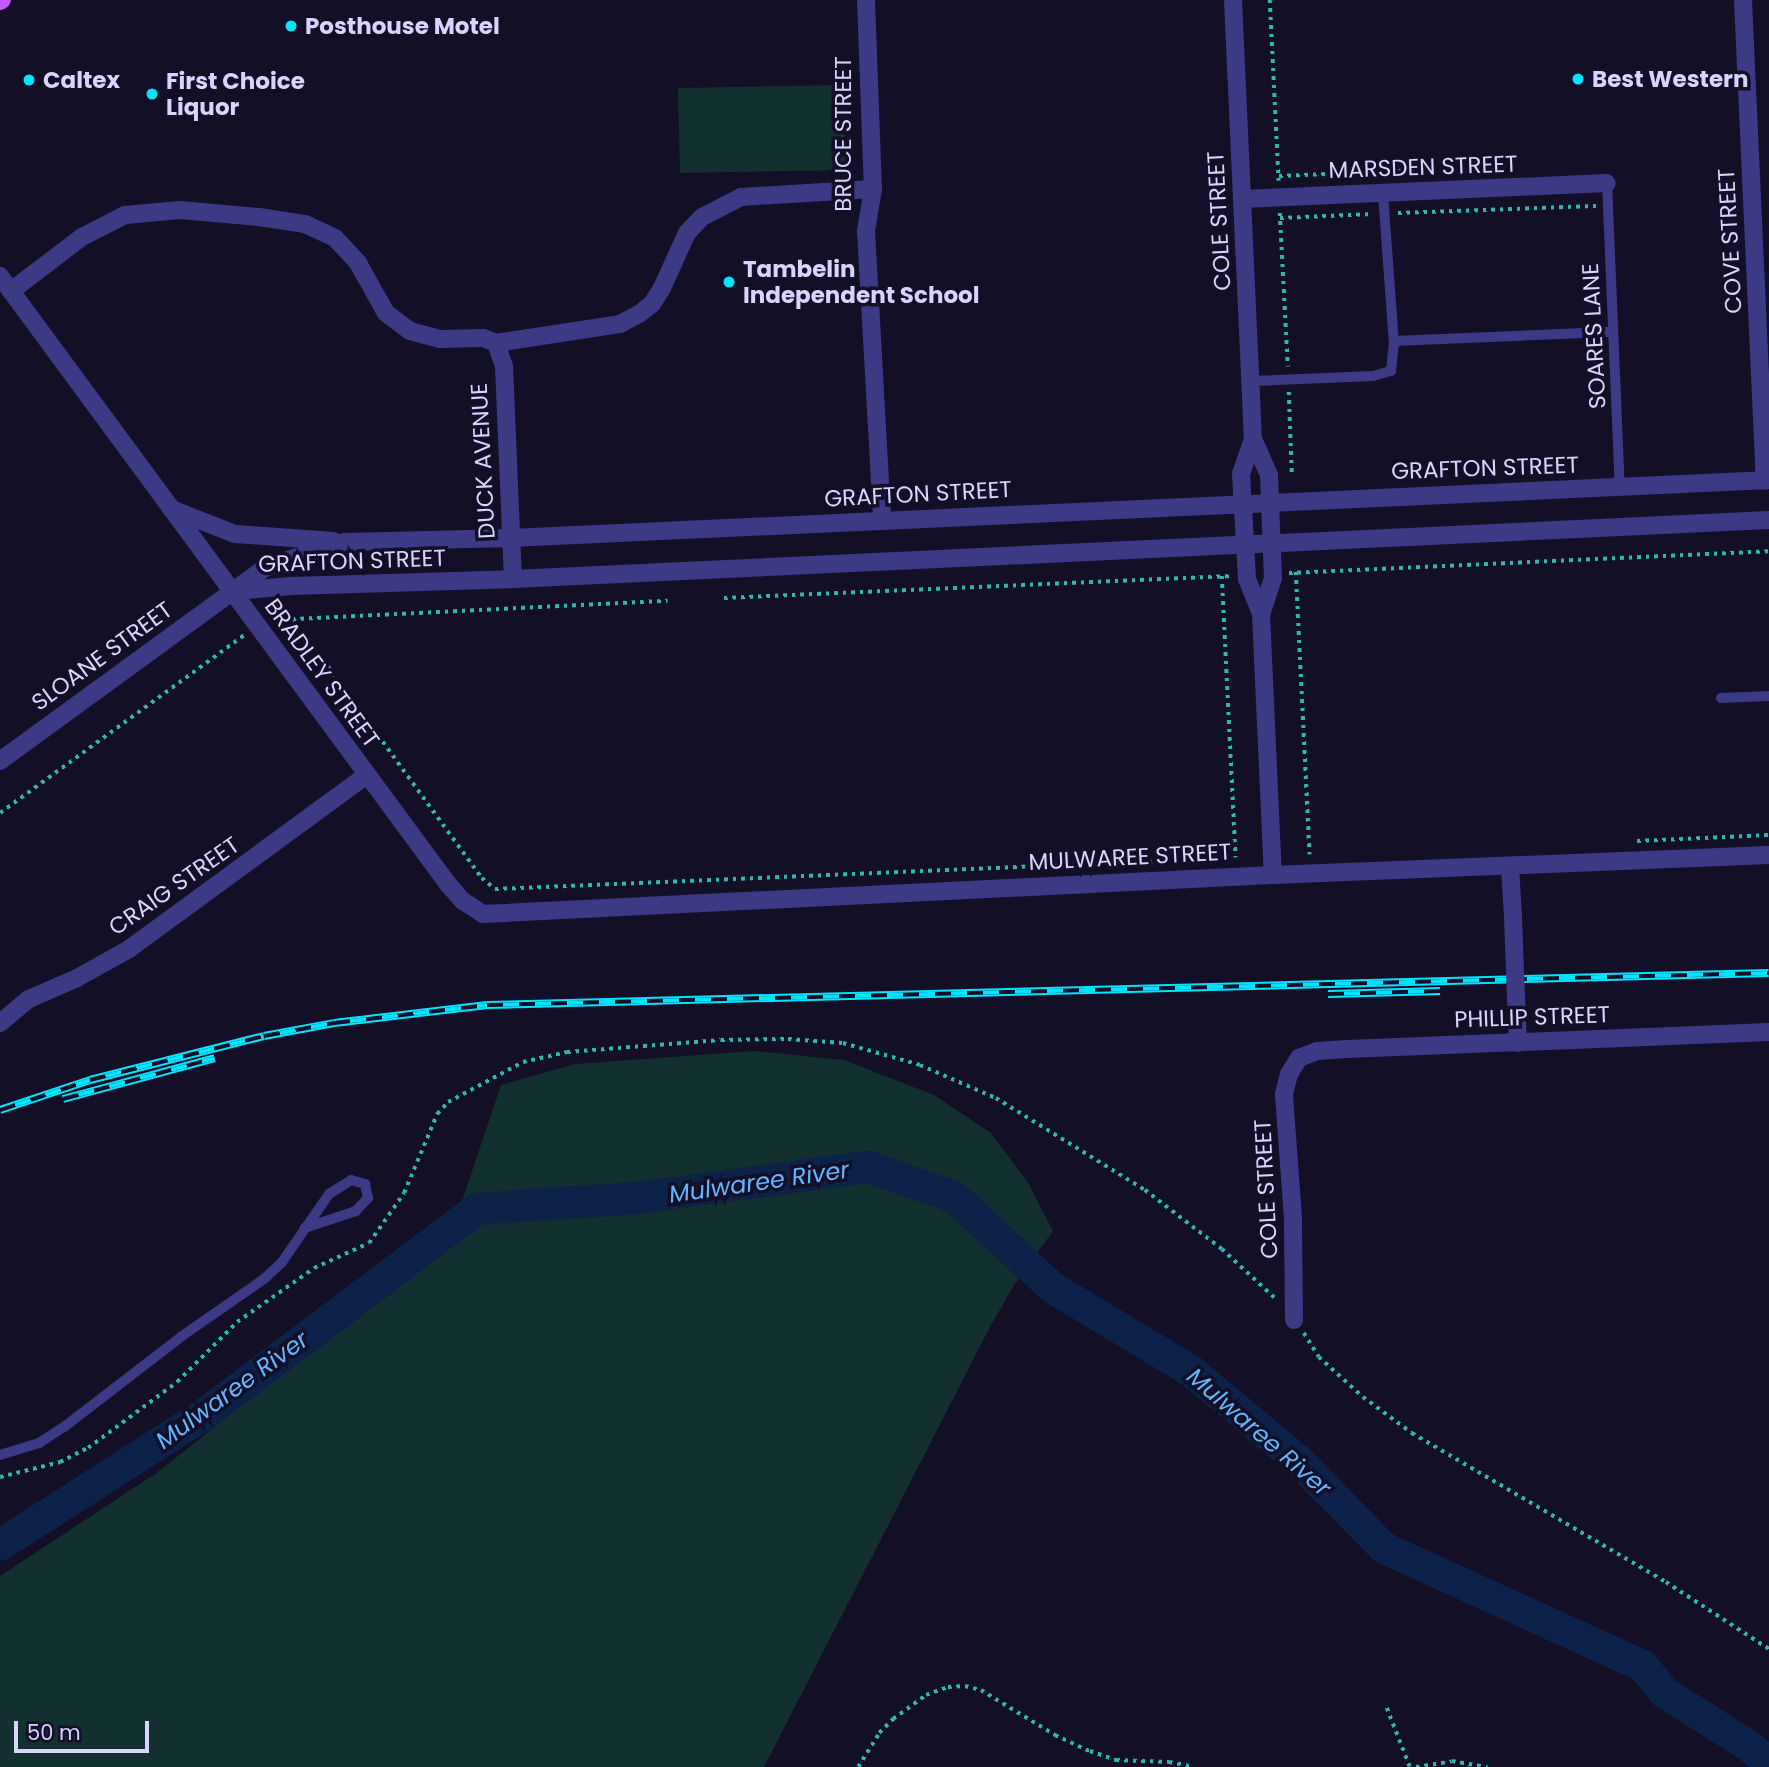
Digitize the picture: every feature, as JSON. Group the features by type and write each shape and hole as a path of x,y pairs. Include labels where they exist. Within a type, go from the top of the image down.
{"street":[{"name":"BRUCE STREET","path":"866,0 873,189 866,231 882,520"},
{"name":"COLE STREET","path":"1233,0 1253,439 1241,474 1247,579 1261,614 1273,875"},
{"name":"COVE STREET","path":"1744,0 1767,480"},
{"name":"MARSDEN STREET","path":"1242,199 1606,183"},
{"path":"5,284 82,237 125,215 180,210 259,217 305,224 335,238 358,263 386,313 410,331 440,339 483,338 496,343 620,324 639,314 652,304 662,288 687,233 702,217 731,201 761,194 873,189"},
{"name":"BRADLEY STREET","path":"5,284 233,591 255,625 463,901 483,914 493,913"},
{"name":"DUCK AVENUE","path":"496,343 503,357 513,579"},
{"name":"COLE STREET","path":"1253,439 1268,474 1270,502 1273,578 1261,614"},
{"name":"GRAFTON STREET","path":"233,591 266,567 345,542 511,538 1767,480"},
{"path":"171,509 234,534 345,542"},
{"name":"GRAFTON STREET","path":"233,591 292,586 513,579 1769,520"},
{"name":"SLOANE STREET","path":"0,761 233,591"},
{"name":"CRAIG STREET","path":"0,1023 29,999 87,973 129,949 367,775"},
{"name":"MULWAREE STREET","path":"493,913 1273,875 1769,855"},
{"path":"1510,866 1518,1043"},
{"name":"PHILLIP STREET","path":"1299,1058 1317,1051 1347,1049 1769,1032"},
{"name":"COLE STREET","path":"1294,1320 1293,1218 1284,1094 1289,1074 1299,1058"}],"lane":[{"name":"SOARES LANE","path":"1606,183 1620,487"},
{"path":"1251,381 1388,374 1395,360 1383,193"},
{"path":"1394,341 1613,332"},
{"path":"1721,698 1769,696"},
{"path":"0,1455 39,1443 64,1427 182,1336 264,1279 282,1262 305,1228 329,1194 342,1183 351,1180 365,1184 368,1198 356,1211 305,1228"}],"path":[{"path":"1270,0 1292,474"},
{"path":"1279,176 1490,167"},
{"path":"1280,218 1589,205 1608,207"},
{"path":"1296,572 1307,855 1322,854"},
{"path":"1222,576 1236,858"},
{"path":"0,813 227,649 255,625 293,618 668,601"},
{"path":"293,618 482,878 495,889 1189,860"},
{"path":"1626,841 1769,835"},
{"path":"1224,858 1273,856"},
{"path":"0,1477 60,1462 88,1448 177,1382 226,1331 245,1316 314,1268 369,1243 404,1193 437,1114 448,1102 523,1062 567,1052 721,1040 788,1039 867,1048 920,1065 996,1098 1145,1190 1248,1272 1294,1320 1319,1357 1387,1416 1665,1582 1769,1649"},
{"path":"859,1767 879,1733 892,1719 926,1695 948,1687 965,1686 981,1690 1055,1735 1090,1751 1116,1760 1169,1762 1194,1767"},
{"path":"1387,1708 1410,1767"},
{"path":"1416,1767 1452,1761 1487,1767"}],"green space":[{"path":"844,85 846,170 680,173 678,88"},
{"path":"754,1051 844,1060 934,1095 991,1133 1029,1184 1053,1231 1014,1285 990,1327 764,1767 0,1767 0,1576 158,1472 449,1240 501,1085 575,1064"}],"waterway":[{"name":"Mulwaree River","path":"0,1545 202,1416 477,1209 638,1198 868,1167 954,1197 1053,1288 1191,1371 1298,1460 1384,1548 1643,1666 1665,1693 1749,1746 1769,1763"}],"railway":[{"path":"0,1110 90,1080 264,1036 334,1023 487,1005 1769,973"},
{"path":"1328,994 1440,991"},
{"path":"63,1099 215,1058"}],"place":[{"name":"Posthouse Motel","path":"291,26"},
{"name":"Best Western","path":"1578,79"},
{"name":"Caltex","path":"29,80"},
{"name":"First Choice Liquor","path":"152,94"},
{"name":"Tambelin Independent School","path":"729,282"}]}
